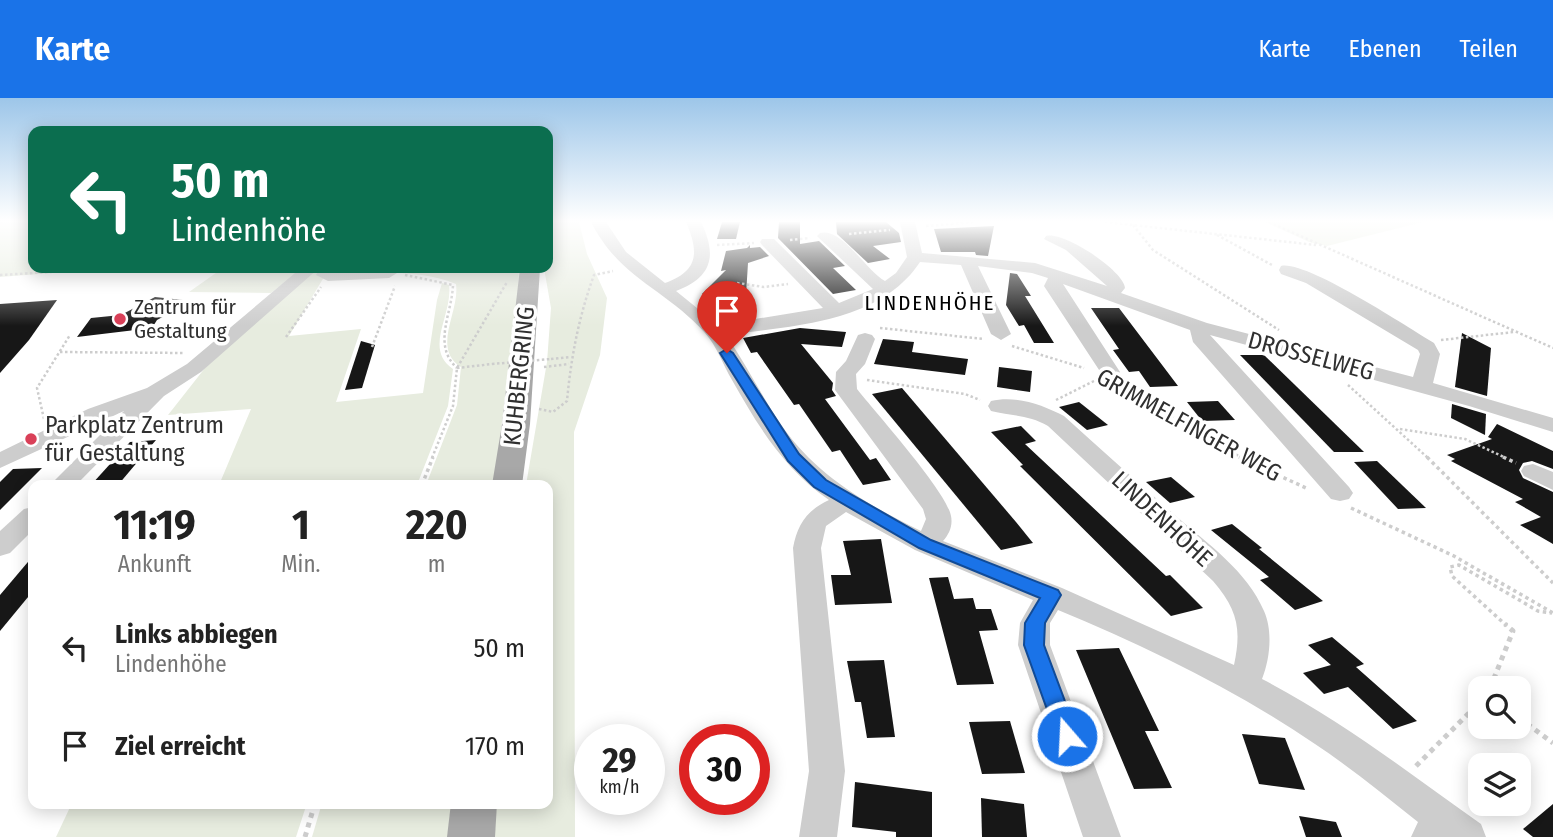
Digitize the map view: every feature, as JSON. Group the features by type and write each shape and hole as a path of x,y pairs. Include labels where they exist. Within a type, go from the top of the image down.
{"main road":[{"name":"KUHBERGRING","path":"508,480 525,416 528,369 523,273"},
{"path":"471,837 473,809"}],"street":[{"path":"620,256 631,268 664,289 714,331 752,397 793,457 820,483 925,544 1125,627 1243,685 1331,737 1385,774 1447,831"},
{"path":"664,289 678,285 692,275 705,256"},
{"path":"782,256 835,310"},
{"path":"849,256 873,282 886,289"},
{"path":"1084,256 1116,282 1116,288 1107,294"},
{"path":"714,331 835,310 886,289 903,278 915,257"},
{"name":"DROSSELWEG","path":"915,257 1017,265 1058,275 1200,327 1512,411 1553,425"},
{"path":"967,261 1000,337"},
{"name":"DROSSELWEG","path":"1287,270 1312,279 1420,342"},
{"path":"0,461 123,402 156,391 194,368 319,273"},
{"path":"1058,275 1053,286 1103,369"},
{"name":"DROSSELWEG","path":"1200,327 1200,338 1302,466 1344,500"},
{"path":"978,328 1000,337"},
{"path":"867,333 855,364 846,372 846,390 936,509 939,519 937,530 925,544"},
{"path":"1420,342 1430,354 1421,386"},
{"path":"67,480 156,391"},
{"name":"LINDENHÖHE","path":"999,406 1035,410 1056,421 1199,551 1235,588 1248,608 1254,627 1248,677 1243,685"},
{"path":"818,837 827,771 807,548 809,529 822,513 848,501"},
{"path":"0,547 28,519"},
{"path":"1052,595 1035,623 1034,645 1102,837"}],"path":[{"path":"1164,256 1257,314 1317,358 1398,428 1553,583"},
{"path":"1254,256 1287,270"},
{"path":"1345,256 1553,348"},
{"path":"525,416 553,412 567,401 570,357 584,301 594,275 631,268"},
{"path":"0,275 33,273"},
{"path":"286,337 321,273"},
{"path":"389,273 428,278 453,285 454,295 442,348 446,361 457,368 570,357"},
{"path":"372,347 398,278 389,273"},
{"path":"424,480 453,405 457,368 522,273"},
{"path":"737,283 764,287 807,282"},
{"path":"1420,342 1516,332"},
{"name":"GRIMMELFINGER WEG","path":"867,333 1000,337 1045,354 1103,369 1239,457 1311,490"},
{"path":"62,431 45,422 37,388 70,335"},
{"path":"60,352 213,353"},
{"path":"528,369 569,364"},
{"path":"1035,410 1103,369"},
{"path":"845,379 965,394 999,406"},
{"path":"1398,428 1465,439 1543,477"},
{"path":"1344,500 1513,587 1553,613"},
{"path":"1495,676 1513,631 1452,576 1450,567 1459,565 1538,611 1553,613"},
{"path":"1409,772 1468,714"},
{"path":"1531,727 1553,743"},
{"path":"305,837 313,809"}],"shaded area":[{"path":"0,256 28,256 28,273 52,273 0,277"},
{"path":"553,256 588,256 607,298 600,355 574,432 575,837 494,837 494,809 553,809 553,480 527,480 547,362 551,308 545,273 553,273"},
{"path":"216,273 297,273 271,293 189,292"},
{"path":"310,273 323,273 324,277 289,336 361,329 336,402 423,393 437,300 442,283 449,285 440,342 444,361 453,369 448,406 419,480 221,480 251,409 168,415 205,368"},
{"path":"377,273 519,273 495,480 428,480 457,405 461,367 452,359 447,340 456,284 410,274"},
{"path":"69,809 305,809 296,837 56,837"},
{"path":"320,809 455,809 453,837 312,837"}],"building":[{"path":"725,256 768,256 748,263 746,295 742,294 738,300 702,294 726,270 721,271"},
{"path":"796,256 835,256 845,266 833,268 856,290 833,294"},
{"path":"861,256 887,256 890,259 868,263"},
{"path":"1010,273 1017,274 1031,296 1025,296 1054,343 1034,343 1024,325 1019,326 1006,305"},
{"path":"155,297 192,301 157,320 152,328 77,337 91,318 121,315"},
{"path":"57,300 29,340 0,373 0,304"},
{"path":"1091,308 1119,308 1178,386 1150,387 1139,371 1129,372 1113,350 1119,349"},
{"path":"800,328 846,332 842,347 801,344 833,383 832,390 836,396 825,399 870,460 876,458 891,480 863,485 840,450 832,452 799,404 794,405 757,352 751,353 743,338"},
{"path":"1462,333 1491,348 1487,396 1455,387"},
{"path":"883,339 914,342 912,352 968,359 965,375 874,364"},
{"path":"361,341 375,345 362,388 345,390"},
{"path":"1240,355 1264,355 1364,452 1334,452"},
{"path":"999,367 1032,371 1030,392 997,387"},
{"path":"902,388 1033,543 1001,550 872,394"},
{"path":"1218,401 1235,420 1202,421 1187,402"},
{"path":"1079,402 1108,425 1087,430 1059,407"},
{"path":"1452,404 1486,414 1485,435 1451,418"},
{"path":"1497,424 1553,451 1553,469 1532,461 1523,463 1519,470 1523,478 1553,492 1553,544 1520,525 1541,517 1515,502 1523,499 1451,461 1455,459 1447,455 1492,439 1488,437"},
{"path":"1021,426 1036,441 1025,444 1203,608 1171,616 1020,466 1023,465 991,432"},
{"path":"156,440 122,480 96,480 130,442"},
{"path":"1377,461 1426,508 1398,509 1354,462"},
{"path":"42,468 0,510 0,482 13,469"},
{"path":"1171,477 1195,497 1170,503 1146,482"},
{"path":"1232,524 1323,601 1295,610 1260,580 1269,577 1211,530"},
{"path":"881,539 892,603 835,605 831,575 851,575 843,541"},
{"path":"28,562 28,597 0,631 0,595"},
{"path":"948,577 954,599 973,598 976,609 991,609 998,630 979,631 994,684 957,685 929,578"},
{"path":"1332,637 1364,664 1356,667 1417,721 1393,729 1348,687 1324,694 1303,673 1331,665 1308,645"},
{"path":"1119,648 1159,731 1145,731 1172,788 1134,789 1076,650"},
{"path":"884,660 895,737 867,738 861,702 855,702 847,661"},
{"path":"1010,721 1025,773 982,774 969,722"},
{"path":"1242,734 1285,738 1305,790 1259,784"},
{"path":"855,782 932,792 932,837 896,837 896,832 852,827"},
{"path":"981,798 1024,804 1027,837 982,837"},
{"path":"1553,804 1553,837 1533,837 1523,829"},
{"path":"1299,816 1336,822 1342,837 1306,837"}],"place":[{"name":"Zentrum für Gestaltung","path":"120,319"},
{"name":"Parkplatz Zentrum für Gestaltung","path":"31,439"}],"district":[{"name":"LINDENHÖHE","path":"930,303"}],"route":[{"path":"727,353 752,397 793,457 820,483 925,544 1052,595 1035,623 1034,645 1067,736"}]}
